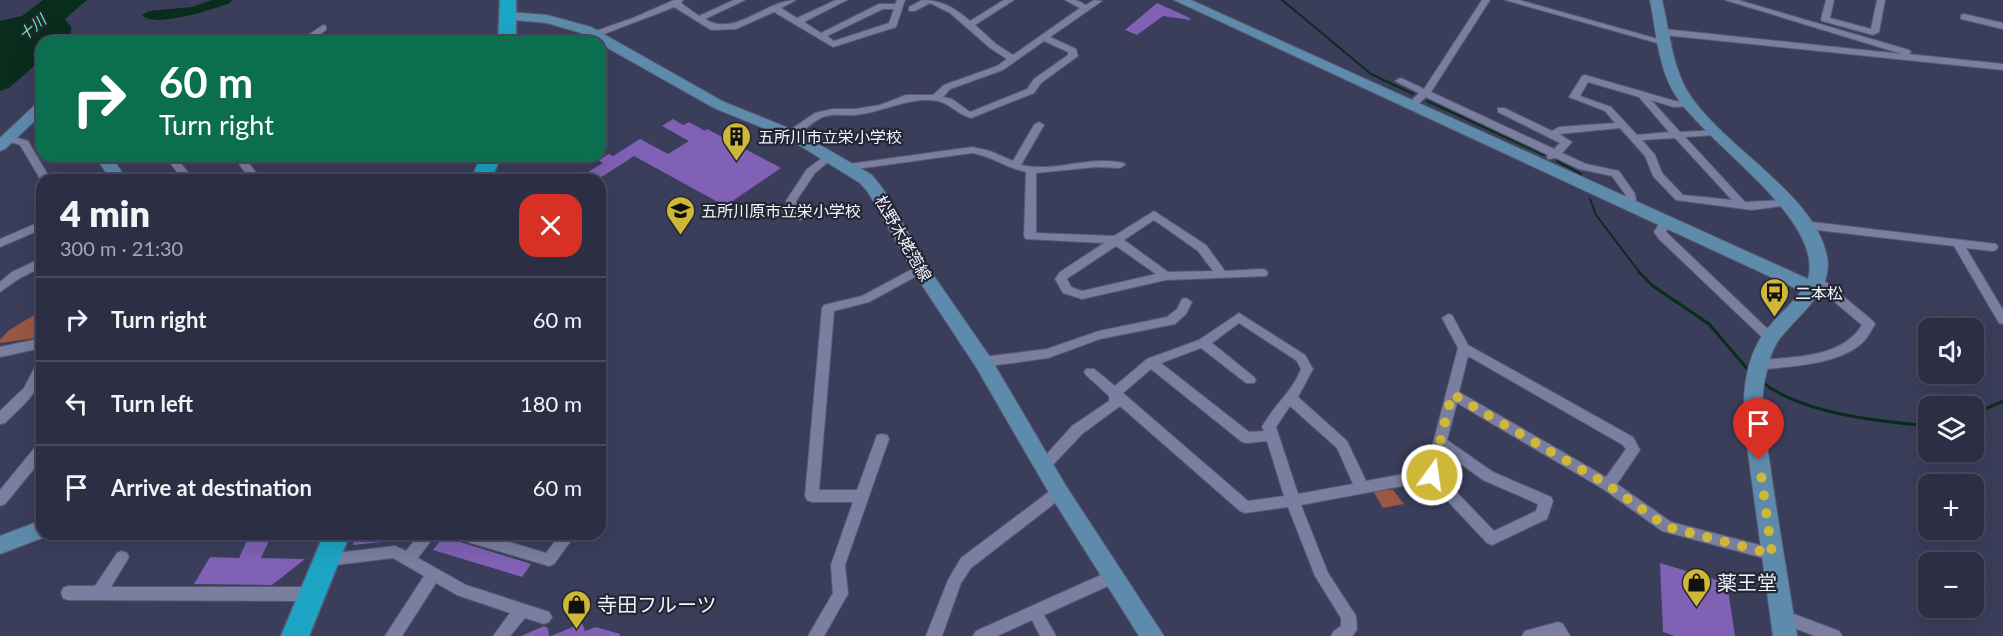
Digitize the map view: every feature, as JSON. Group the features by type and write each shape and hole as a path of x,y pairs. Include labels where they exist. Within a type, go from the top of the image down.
{"highway":[{"path":"507,36 508,8"},
{"path":"295,636 335,540"}],"street":[{"path":"699,19 741,0"},
{"path":"596,36 677,1 711,27 733,27 792,0"},
{"path":"797,22 843,0"},
{"path":"912,9 929,0 952,11 993,46 1013,59"},
{"path":"969,26 1010,0"},
{"path":"1069,0 1086,8"},
{"path":"1180,0 1666,222 1814,284 1869,324 1854,342 1827,357 1757,374"},
{"path":"1411,106 1426,93 1486,0"},
{"path":"1509,0 1665,38 2003,67"},
{"path":"1656,0 1677,84 1690,104 1715,132 1804,225 1814,241 1819,258 1814,284 1795,312 1770,338 1757,374 1753,405 1772,554 1784,626 1833,636"},
{"path":"1729,0 1924,59"},
{"path":"1830,0 1826,19 1875,32 1881,0"},
{"path":"936,98 947,87 1000,68 1098,1"},
{"path":"774,8 821,36 836,43 894,24 900,4 882,6 821,36"},
{"name":"松野木姥萢線","path":"508,8 563,23 587,36"},
{"path":"1964,17 2003,26"},
{"path":"311,36 322,28"},
{"path":"791,134 818,115 882,108 906,98 936,98 949,101 964,113 971,115 1030,91 1037,81 1073,56 1073,51 1045,38"},
{"name":"松野木姥萢線","path":"606,42 719,105 791,134 866,179 875,189 920,269 983,362 1112,577 1152,636"},
{"path":"1690,104 1674,104 1583,78 1575,98 1606,108 1650,155 1658,174 1680,198 1742,205 1785,203"},
{"path":"1400,81 1590,169 1615,173 1630,194 1627,204"},
{"path":"1643,95 1742,205"},
{"path":"1501,110 1568,144 1542,166"},
{"path":"4,142 36,112"},
{"path":"1015,166 1039,125"},
{"path":"1552,135 1559,130 1622,125"},
{"path":"1634,138 1715,132"},
{"path":"4,142 24,143 42,174"},
{"path":"849,167 897,163 972,150 981,151 1015,166 1031,170 1103,162 1120,165"},
{"path":"801,216 793,213 791,201 811,171 829,156"},
{"path":"175,162 184,174"},
{"path":"243,162 252,174"},
{"path":"1031,170 1030,236 1116,240 1166,276"},
{"path":"1222,275 1202,248 1155,215 1064,274 1061,279 1067,290 1082,295 1166,276 1222,275 1262,273"},
{"path":"1666,222 1660,232 1663,236 1770,338"},
{"path":"1804,225 1992,247"},
{"path":"0,243 36,228"},
{"path":"1957,242 2003,320"},
{"path":"0,288 16,275 36,265"},
{"path":"862,496 812,496 828,308 865,299 920,269"},
{"path":"983,362 1048,353 1099,335 1171,321 1182,311 1186,302"},
{"path":"1044,465 1077,430 1115,403 1115,393 1150,362 1203,343 1239,317 1301,358 1307,371 1290,398 1272,419 1269,427 1293,501 1322,576 1348,616 1349,629 1339,636"},
{"path":"1448,318 1464,348 1628,441 1633,450 1608,485"},
{"path":"1203,343 1250,380"},
{"path":"0,352 36,344"},
{"path":"1432,475 1464,348"},
{"path":"1150,362 1247,438 1270,435"},
{"path":"1090,372 1245,507 1293,501 1361,486 1432,475"},
{"path":"0,419 5,407 29,391 36,376"},
{"path":"1452,394 1608,485 1667,527 1772,554"},
{"path":"1290,398 1342,445 1361,486"},
{"path":"816,636 841,594 838,565 882,439"},
{"path":"1432,475 1492,539 1542,515 1546,501 1488,476 1440,442"},
{"path":"0,500 36,456"},
{"path":"934,636 954,580 966,563 1059,492"},
{"path":"0,544 36,531"},
{"path":"408,560 424,540"},
{"path":"481,540 549,560 564,540"},
{"path":"327,560 395,552 462,591 544,617"},
{"path":"99,594 122,557"},
{"path":"393,636 434,574"},
{"path":"981,636 1112,577"},
{"path":"68,593 312,594"},
{"path":"501,636 522,610"},
{"path":"1035,612 1048,636"},
{"path":"1530,636 1558,629 1562,636"}],"shaded area":[{"path":"36,314 36,338 0,343 8,331"},
{"path":"1372,489 1393,490 1404,504 1383,508"}],"water":[{"name":"十川","path":"43,0 87,0 65,19 71,27 71,33 68,36 36,36 36,64 9,88 0,91 0,21 22,16"}],"building":[{"path":"1157,3 1190,20 1163,16 1137,35 1125,30"},
{"name":"五所川市立栄小学校","path":"673,119 683,125 689,122 781,168 725,206 634,156 606,174 588,172 603,163 601,162 606,162 606,156 613,156 640,139 668,154 689,141 662,126"},
{"path":"247,540 269,540 261,558 305,559 272,585 194,584 210,557 239,558"},
{"path":"354,540 391,540 391,541 353,545"},
{"path":"441,540 455,540 531,564 522,577 433,550"},
{"name":"薬王堂","path":"1660,563 1727,583 1735,636 1675,636 1663,632"},
{"name":"寺田フルーツ","path":"582,623 585,631 596,627 620,634 620,636 551,636"},
{"path":"544,626 548,628 549,636 521,636"}],"waterway":[{"path":"149,15 194,11 225,0"},
{"path":"1282,0 1371,74 1413,94"},
{"path":"1427,101 1544,155"},
{"path":"1557,161 1581,174"},
{"path":"1590,199 1596,215 1640,273"},
{"path":"1640,273 1653,286 1709,324 1750,372"},
{"path":"1762,382 1779,393 1819,409 1887,422 1918,425"},
{"path":"1984,410 2003,401"}],"place":[{"name":"五所川市立栄小学校","path":"737,162"},
{"name":"五所川原市立栄小学校","path":"680,236"},
{"name":"二本松","path":"1774,318"},
{"name":"薬王堂","path":"1696,608"},
{"name":"寺田フルーツ","path":"576,630"}],"route":[{"path":"1432,475 1452,394 1608,485 1667,527 1772,554 1759,460"}]}
